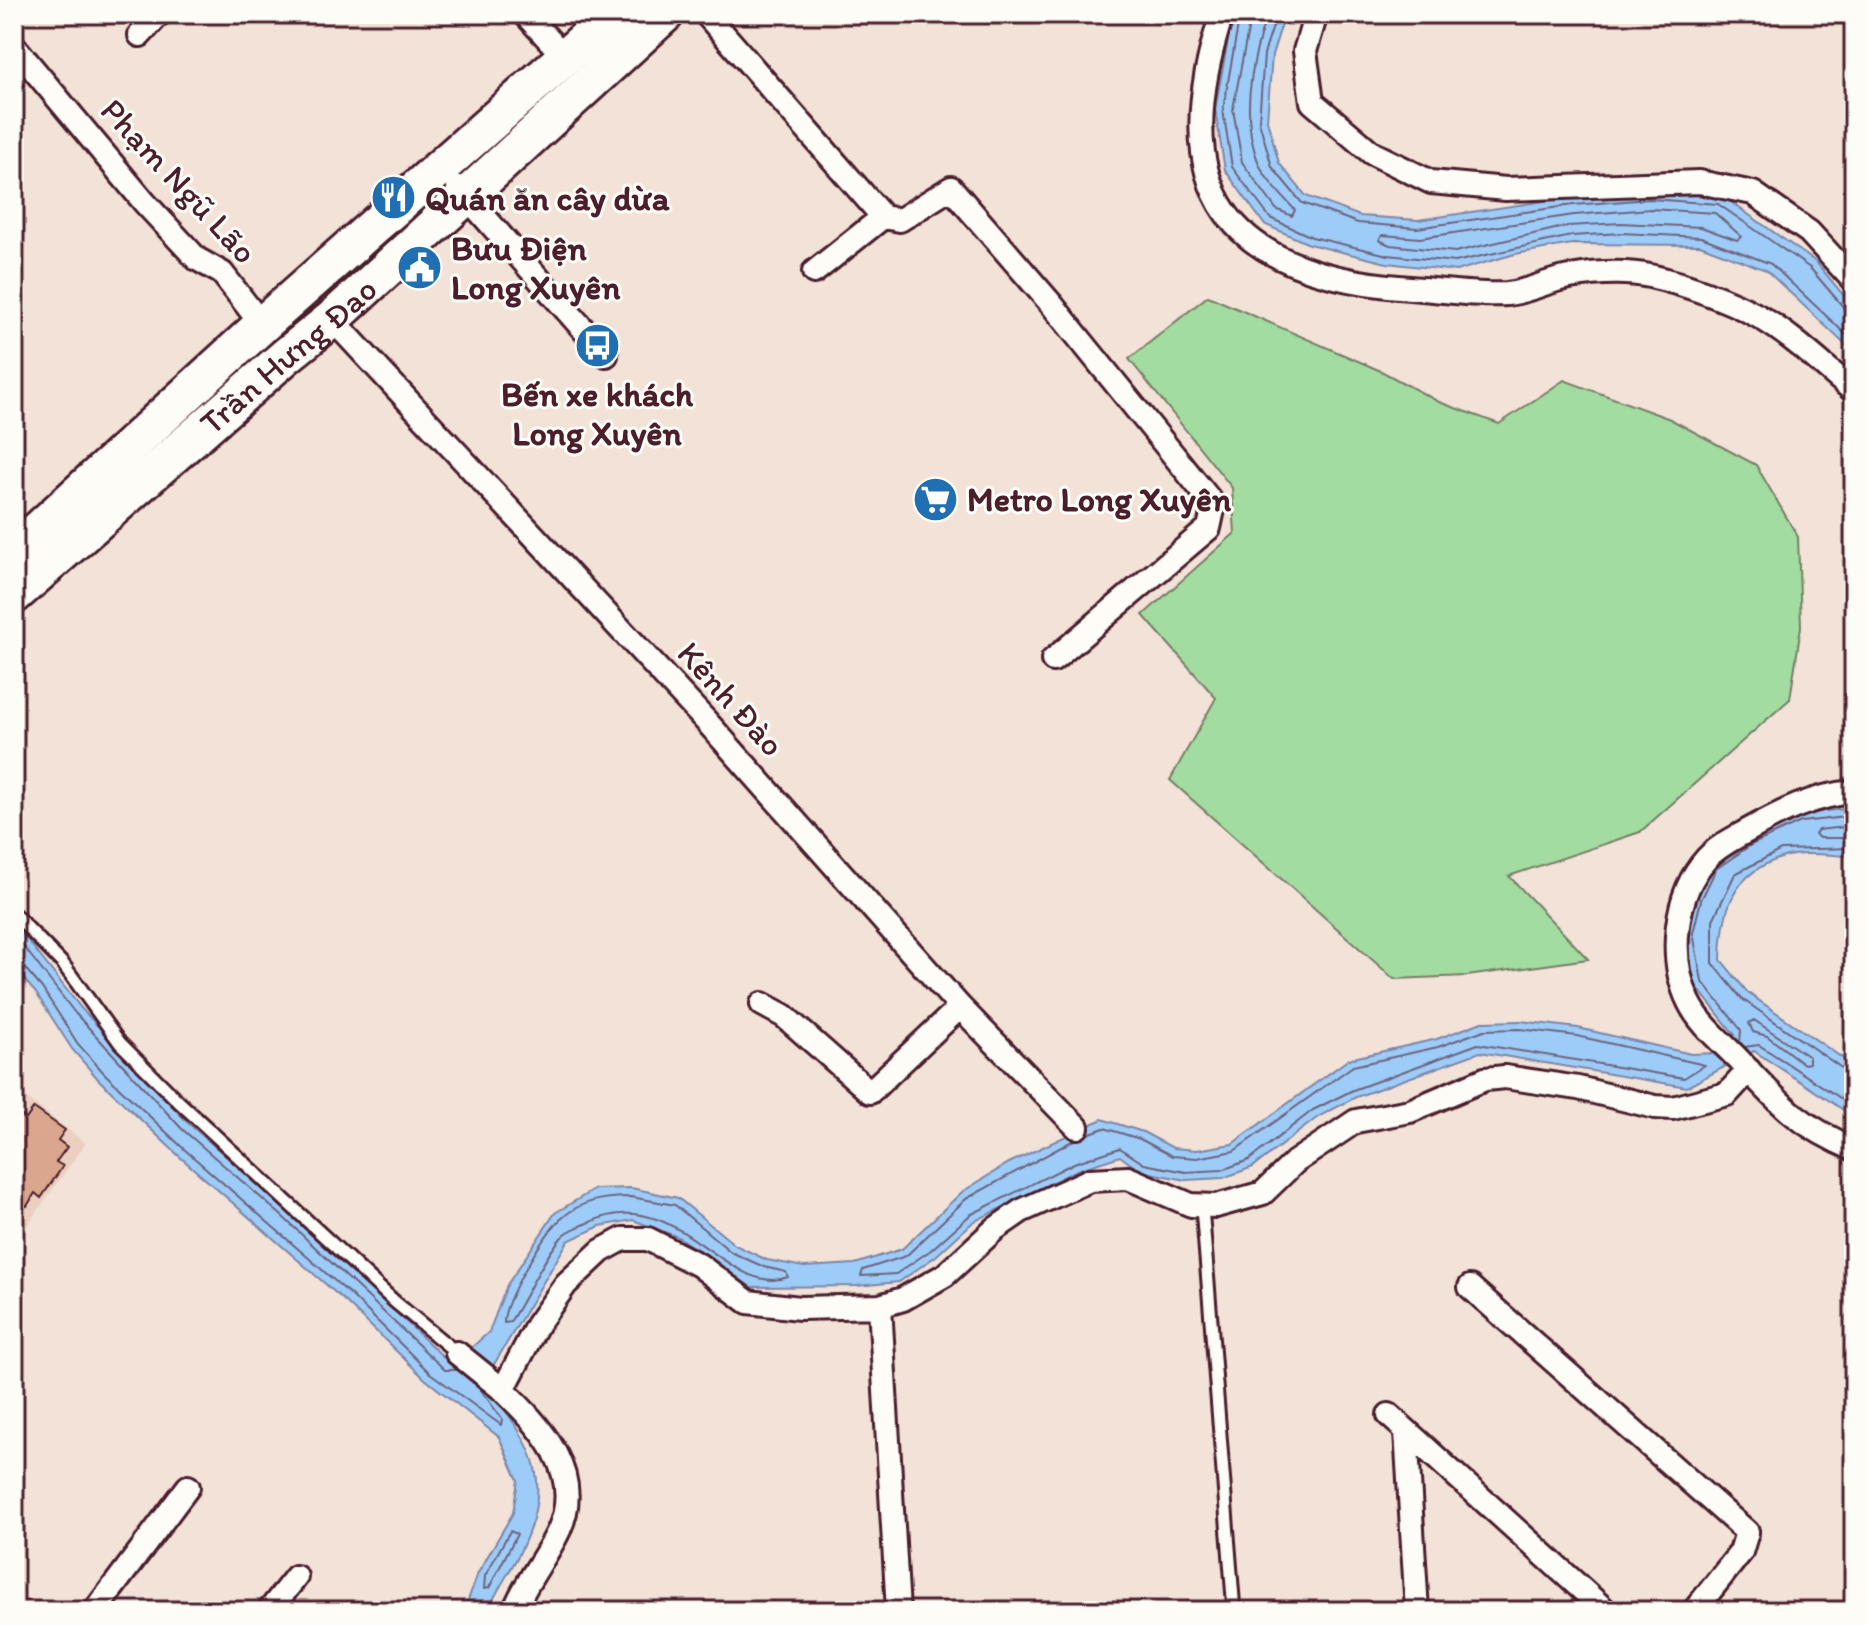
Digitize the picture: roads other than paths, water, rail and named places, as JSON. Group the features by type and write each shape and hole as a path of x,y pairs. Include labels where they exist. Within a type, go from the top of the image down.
{"highway":[{"name":"Trần Hưng Đạo","path":"14,552 262,325 614,14"},
{"name":"Trần Hưng Đạo","path":"14,595 332,319 665,14"},
{"path":"262,325 286,356"}],"street":[{"path":"140,35 159,14"},
{"path":"525,14 565,57"},
{"path":"706,14 883,217 900,220 951,188 1053,306 1214,505 1209,528 1053,660"},
{"path":"1222,14 1201,125 1203,155 1213,195 1236,229 1268,252 1298,269 1331,278 1387,286 1505,294 1585,276 1619,273 1649,276 1757,316 1854,391"},
{"path":"1316,14 1305,51 1312,102 1384,159 1431,182 1506,189 1699,182 1753,193 1809,232 1854,281"},
{"name":"Phạm Ngũ Lão","path":"14,46 145,203 197,259 222,273 262,325"},
{"path":"441,169 606,355"},
{"path":"814,272 883,217"},
{"name":"Kênh Đào","path":"332,319 707,722 960,1007 1077,1127"},
{"path":"1854,792 1828,795 1780,812 1716,849 1695,874 1679,921 1677,964 1690,1003 1746,1068 1802,1124 1854,1149"},
{"path":"762,1004 784,1016 870,1092 960,1007"},
{"path":"499,1386 566,1284 601,1251 634,1237 648,1239 699,1265 748,1302 800,1308 880,1306 903,1299 945,1275 995,1229 1021,1211 1090,1180 1128,1178 1171,1198 1202,1207 1248,1200 1263,1193 1295,1162 1356,1121 1410,1111 1485,1079 1505,1077 1673,1108 1727,1094 1746,1068"},
{"path":"1470,1287 1747,1532 1741,1552 1694,1611"},
{"path":"880,1306 898,1611"},
{"path":"457,1353 499,1386 539,1425 559,1454 565,1488 561,1527 514,1611"},
{"path":"1389,1415 1606,1611"},
{"path":"1406,1431 1417,1611"},
{"path":"95,1611 188,1487"},
{"path":"269,1611 296,1577"}],"lane":[{"path":"14,914 63,964 120,1043 178,1101 395,1302 457,1353"},
{"path":"1202,1207 1234,1611"}],"water":[{"path":"1233,14 1285,14 1272,55 1267,120 1279,163 1306,196 1360,216 1418,220 1572,197 1650,191 1722,196 1816,262 1854,308 1854,353 1766,270 1700,245 1572,244 1515,254 1456,271 1387,263 1309,244 1264,224 1225,170 1215,109"},
{"path":"1854,808 1854,856 1792,855 1766,864 1741,884 1727,910 1721,960 1748,993 1854,1066 1854,1117 1754,1051 1687,1087 1480,1052 1356,1097 1318,1117 1253,1167 1223,1178 1186,1180 1140,1171 1120,1156 1077,1170 973,1222 936,1256 899,1282 856,1286 751,1287 678,1237 633,1220 600,1226 568,1241 484,1381 526,1443 534,1462 537,1482 530,1528 488,1611 464,1611 478,1573 513,1513 518,1480 499,1437 425,1379 346,1302 179,1156 99,1080 72,1049 36,993 14,968 14,923 81,1008 188,1123 287,1210 452,1365 489,1332 507,1285 555,1213 595,1189 631,1188 678,1198 735,1245 767,1260 804,1267 855,1264 902,1249 962,1192 1009,1163 1102,1119 1143,1132 1173,1148 1197,1150 1232,1144 1349,1059 1437,1039 1482,1022 1520,1021 1578,1028 1691,1054 1718,1053 1735,1035 1694,984 1684,931 1693,898 1711,862 1799,814"}],"place":[{"name":"Quán ăn cây dừa","path":"394,198"},
{"name":"Bưu Điện Long Xuyên","path":"420,268"},
{"name":"Bến xe khách Long Xuyên","path":"597,346"},
{"name":"Metro Long Xuyên","path":"936,499"}]}
